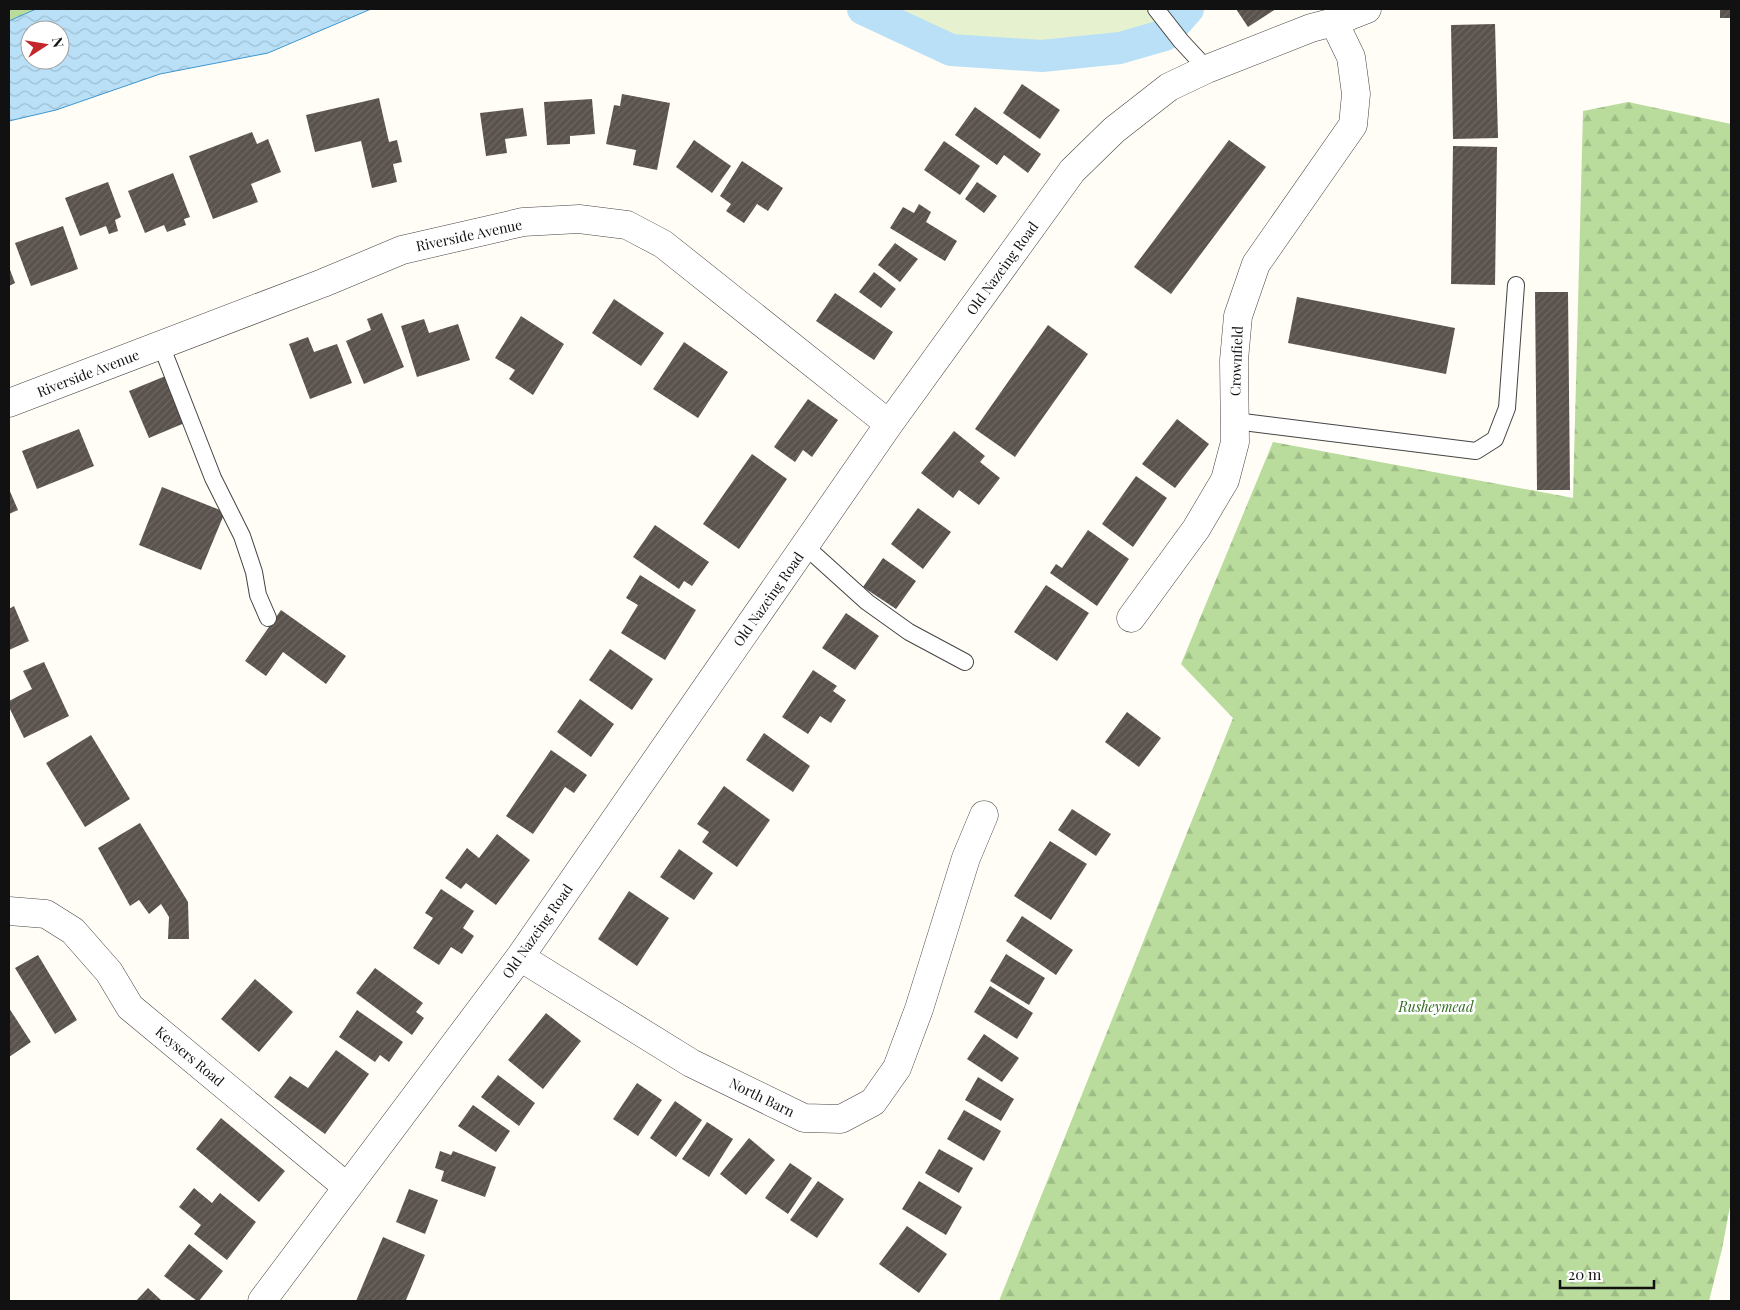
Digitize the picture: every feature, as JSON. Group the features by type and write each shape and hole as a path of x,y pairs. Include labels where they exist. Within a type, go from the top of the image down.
{"street":[{"name":"Old Nazeing Road","path":"262,1301 520,957 889,424 1072,171 1114,130 1169,87 1312,28 1368,9"},
{"name":"Crownfield","path":"1131,618 1196,529 1225,480 1235,442 1234,360 1238,316 1256,264 1353,125 1356,94 1351,57 1334,22"},
{"name":"Riverside Avenue","path":"9,403 323,283 402,250 523,222 579,219 628,225 663,244 889,424"},
{"name":"North Barn","path":"520,957 691,1063 804,1118 841,1119 873,1102 898,1068 919,1009 966,858 984,815"},
{"name":"Keysers Road","path":"9,911 46,914 73,931 108,972 130,1007 347,1187"}],"lane":[{"path":"1159,12 1181,41 1207,70"},
{"path":"1235,422 1476,450 1495,439 1507,408 1516,285"},
{"path":"161,345 213,478 242,536 254,572 258,595 268,618"},
{"path":"805,546 866,602 909,632 965,662"}],"green space":[{"path":"9,9 36,9 9,21"},
{"path":"884,9 1171,9 1159,26 1110,41 1047,44 979,42 918,26"},
{"name":"Rusheymead","path":"1628,102 1731,124 1731,1201 1722,1249 1709,1301 999,1301 1233,718 1181,664 1273,442 1573,498 1583,111"}],"water":[{"path":"36,9 371,9 268,53 160,74 56,110 9,121 9,21"}],"building":[{"path":"1236,9 1276,9 1248,27"},
{"path":"1720,9 1731,9 1731,18 1720,18"},
{"path":"1495,24 1498,138 1453,139 1451,25"},
{"path":"1022,84 1060,110 1040,139 1003,113"},
{"path":"622,94 670,103 657,170 633,165 636,150 606,144 614,105 620,106"},
{"path":"379,98 389,142 397,140 402,162 393,164 397,182 372,188 361,141 315,152 306,115"},
{"path":"592,99 595,134 570,136 570,144 547,145 544,102"},
{"path":"975,107 1041,154 1028,173 1004,155 997,165 955,135"},
{"path":"523,108 527,136 505,139 507,153 486,156 480,113"},
{"path":"252,132 257,144 268,139 281,172 251,184 258,202 213,219 189,156"},
{"path":"694,140 731,166 712,193 676,167"},
{"path":"1229,140 1266,167 1171,294 1134,267"},
{"path":"944,141 980,166 960,195 924,170"},
{"path":"1453,146 1497,147 1495,285 1451,284"},
{"path":"742,161 783,188 768,211 757,204 744,223 726,211 731,204 720,196"},
{"path":"173,173 190,217 184,219 186,225 167,232 164,225 145,233 128,191"},
{"path":"108,182 121,217 115,220 118,231 109,234 106,226 80,236 65,198"},
{"path":"977,182 997,196 984,213 965,199"},
{"path":"919,204 931,212 926,222 957,241 945,261 890,228 903,207 914,213"},
{"path":"63,226 78,269 31,286 15,243"},
{"path":"895,243 918,259 900,282 878,265"},
{"path":"9,267 15,283 9,286"},
{"path":"874,272 896,289 881,308 859,292"},
{"path":"1535,292 1568,292 1570,490 1537,490"},
{"path":"835,293 893,332 874,360 816,321"},
{"path":"1297,297 1455,328 1446,374 1288,343"},
{"path":"614,299 664,333 641,366 592,333"},
{"path":"382,313 404,367 364,384 346,341 371,330 367,319"},
{"path":"521,316 564,344 533,395 509,379 515,370 495,358"},
{"path":"424,319 429,333 458,324 470,360 417,377 401,326"},
{"path":"1048,325 1088,354 1015,457 975,429"},
{"path":"308,337 314,352 337,344 352,383 310,399 289,344"},
{"path":"684,342 728,372 698,418 653,389"},
{"path":"168,375 187,422 149,438 129,391"},
{"path":"808,399 838,420 812,457 803,450 795,462 774,447"},
{"path":"1177,419 1209,444 1175,488 1142,464"},
{"path":"79,429 94,466 37,489 22,451"},
{"path":"954,431 985,456 980,462 1000,478 979,505 959,490 953,498 921,473"},
{"path":"752,454 787,479 739,549 703,524"},
{"path":"1136,476 1167,498 1133,547 1102,524"},
{"path":"162,487 225,512 201,570 139,545"},
{"path":"9,489 18,510 9,514"},
{"path":"918,508 951,532 923,569 891,544"},
{"path":"655,525 709,562 692,586 684,581 679,589 633,557"},
{"path":"1088,530 1129,559 1097,606 1050,573 1056,564 1062,568"},
{"path":"883,558 916,581 896,609 863,587"},
{"path":"640,575 696,610 665,660 621,633 638,605 626,598"},
{"path":"1046,585 1089,613 1057,661 1014,632"},
{"path":"14,606 29,641 9,650 9,609"},
{"path":"281,610 346,656 326,684 283,652 266,676 245,661"},
{"path":"846,613 879,636 855,670 822,648"},
{"path":"610,649 653,679 632,710 589,680"},
{"path":"44,662 69,716 24,738 9,707 9,701 32,689 23,671"},
{"path":"813,670 837,686 833,691 846,700 831,723 820,716 808,734 782,717"},
{"path":"580,699 614,724 591,757 557,732"},
{"path":"1127,712 1161,738 1139,767 1105,742"},
{"path":"764,733 810,766 793,792 746,760"},
{"path":"91,735 130,799 85,827 46,763"},
{"path":"551,750 587,775 574,793 565,787 533,834 506,816"},
{"path":"724,786 770,820 737,867 702,842 709,832 697,824"},
{"path":"1072,809 1111,834 1096,856 1058,830"},
{"path":"140,823 188,902 189,939 168,939 169,917 161,904 149,914 139,900 130,906 98,848"},
{"path":"497,834 530,860 496,905 466,883 461,889 445,878 467,848 479,858"},
{"path":"1050,841 1087,864 1051,920 1014,896"},
{"path":"679,849 713,873 694,900 660,877"},
{"path":"441,889 474,911 463,928 474,936 462,954 451,947 439,965 413,948 433,918 425,913"},
{"path":"629,891 669,918 637,966 598,939"},
{"path":"1022,916 1073,950 1056,975 1006,941"},
{"path":"1006,954 1045,978 1029,1005 990,981"},
{"path":"38,955 77,1020 55,1034 15,968"},
{"path":"375,968 423,1003 416,1012 424,1018 412,1035 356,993"},
{"path":"255,979 293,1012 259,1052 221,1019"},
{"path":"990,986 1033,1013 1017,1039 974,1012"},
{"path":"9,1008 31,1042 9,1057"},
{"path":"357,1010 403,1042 389,1062 380,1055 375,1062 339,1037"},
{"path":"546,1013 581,1041 543,1089 508,1060"},
{"path":"984,1034 1019,1058 1002,1082 967,1059"},
{"path":"336,1050 369,1074 325,1134 274,1097 290,1076 308,1088"},
{"path":"498,1075 535,1103 519,1126 481,1097"},
{"path":"978,1077 1014,1099 1001,1121 965,1100"},
{"path":"637,1083 662,1100 638,1136 613,1119"},
{"path":"675,1101 702,1120 676,1157 650,1138"},
{"path":"473,1105 510,1131 496,1152 458,1126"},
{"path":"964,1110 1001,1131 984,1161 947,1139"},
{"path":"221,1118 285,1171 259,1202 196,1149"},
{"path":"707,1122 733,1139 709,1177 682,1159"},
{"path":"749,1138 775,1160 746,1195 720,1174"},
{"path":"939,1149 973,1168 959,1193 925,1173"},
{"path":"440,1151 451,1155 453,1151 496,1167 485,1197 441,1181 444,1171 435,1168"},
{"path":"790,1163 812,1178 788,1214 765,1198"},
{"path":"818,1181 844,1199 817,1238 790,1220"},
{"path":"919,1181 962,1207 946,1235 902,1209"},
{"path":"194,1188 212,1203 220,1193 256,1222 227,1260 194,1234 201,1225 179,1207"},
{"path":"409,1189 438,1200 425,1234 396,1222"},
{"path":"907,1226 947,1254 919,1293 879,1264"},
{"path":"383,1237 425,1255 406,1300 410,1301 356,1301"},
{"path":"189,1244 223,1271 199,1301 164,1276"},
{"path":"148,1288 162,1301 136,1301"}],"waterway":[{"path":"863,9 951,50 1042,56 1120,48 1165,35 1188,9"}]}
